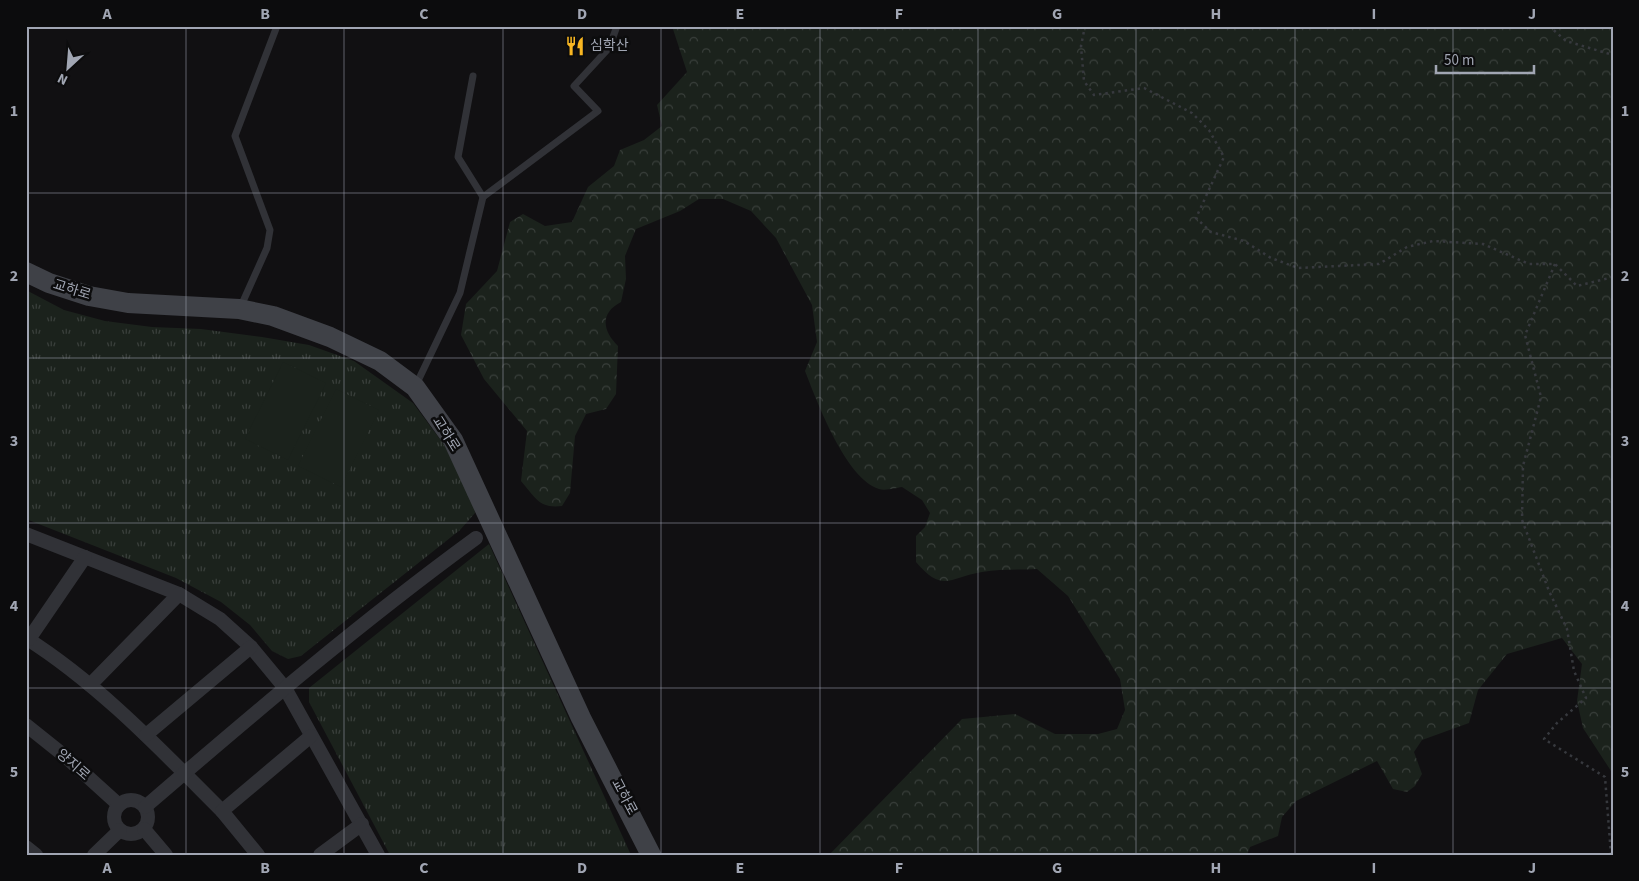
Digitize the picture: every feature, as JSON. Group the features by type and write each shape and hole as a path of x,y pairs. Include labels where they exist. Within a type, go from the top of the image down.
{"street":[{"name":"교하로","path":"26,272 49,283 90,296 128,304 240,309 273,316 330,337 380,361 415,387 453,440 581,718 634,818 651,855"},
{"path":"26,534 179,594 220,619 251,647 284,688 378,855"},
{"path":"145,807 284,688 418,581 476,538"},
{"path":"85,558 28,639 90,686 146,735 222,811 258,855"},
{"path":"90,686 179,594"},
{"path":"146,735 251,647"},
{"name":"양지로","path":"26,725 66,757 119,806"},
{"path":"222,811 311,736"},
{"path":"130,800 141,803 145,807 149,818 144,829 129,834 116,826 114,815 119,806 130,800"},
{"path":"320,855 362,824"},
{"path":"144,829 166,855"},
{"path":"94,855 120,830"},
{"path":"26,847 36,855"}],"lane":[{"path":"240,309 268,248 270,230 235,136 277,26"},
{"path":"415,387 460,293 483,198 598,111 574,86 609,48 618,26"},
{"path":"473,76 458,157 483,198"}],"path":[{"path":"1082,26 1084,31 1082,46 1084,82 1094,95 1144,88 1192,113 1209,130 1224,158 1196,218 1211,232 1244,241 1271,258 1298,268 1379,264 1407,246 1433,241 1483,244 1529,264 1555,264 1577,286 1613,277"},
{"path":"1549,26 1566,41 1613,55"},
{"path":"1555,264 1525,335 1541,397 1523,466 1522,520 1548,591 1567,629 1574,671 1586,698 1557,723 1544,739 1605,777 1611,855"}],"green space":[{"path":"672,26 1613,26 1613,774 1583,728 1577,701 1582,664 1562,638 1507,654 1478,690 1469,723 1422,740 1414,752 1422,774 1415,786 1407,792 1393,789 1377,761 1296,801 1282,817 1278,836 1250,847 1247,855 829,855 962,719 1015,714 1055,734 1098,734 1117,729 1125,710 1120,679 1068,596 1037,569 989,571 940,581 925,572 916,562 916,536 925,527 930,513 922,500 902,487 881,490 867,482 855,471 844,455 825,419 805,371 817,342 812,305 776,238 751,211 723,199 699,199 680,211 636,229 625,256 626,279 621,302 609,311 606,322 609,334 618,346 616,394 606,409 586,414 575,436 570,493 562,506 548,506 538,501 521,481 527,431 484,379 461,335 466,304 497,271 510,222 523,214 545,226 572,222 588,187 614,166 620,150 644,140 662,126 657,105 687,72"},
{"path":"26,290 64,310 105,321 152,327 201,329 262,337 309,345 354,361 413,403 445,446 474,503 475,513 460,530 301,656 288,659 272,651 250,625 221,602 176,578 26,519"},
{"path":"283,362 326,383 288,460 245,439"},
{"path":"336,389 379,410 341,487 298,466"},
{"path":"489,544 631,855 390,855 309,702 309,688"}],"place":[{"name":"심학산","path":"575,46"}]}
